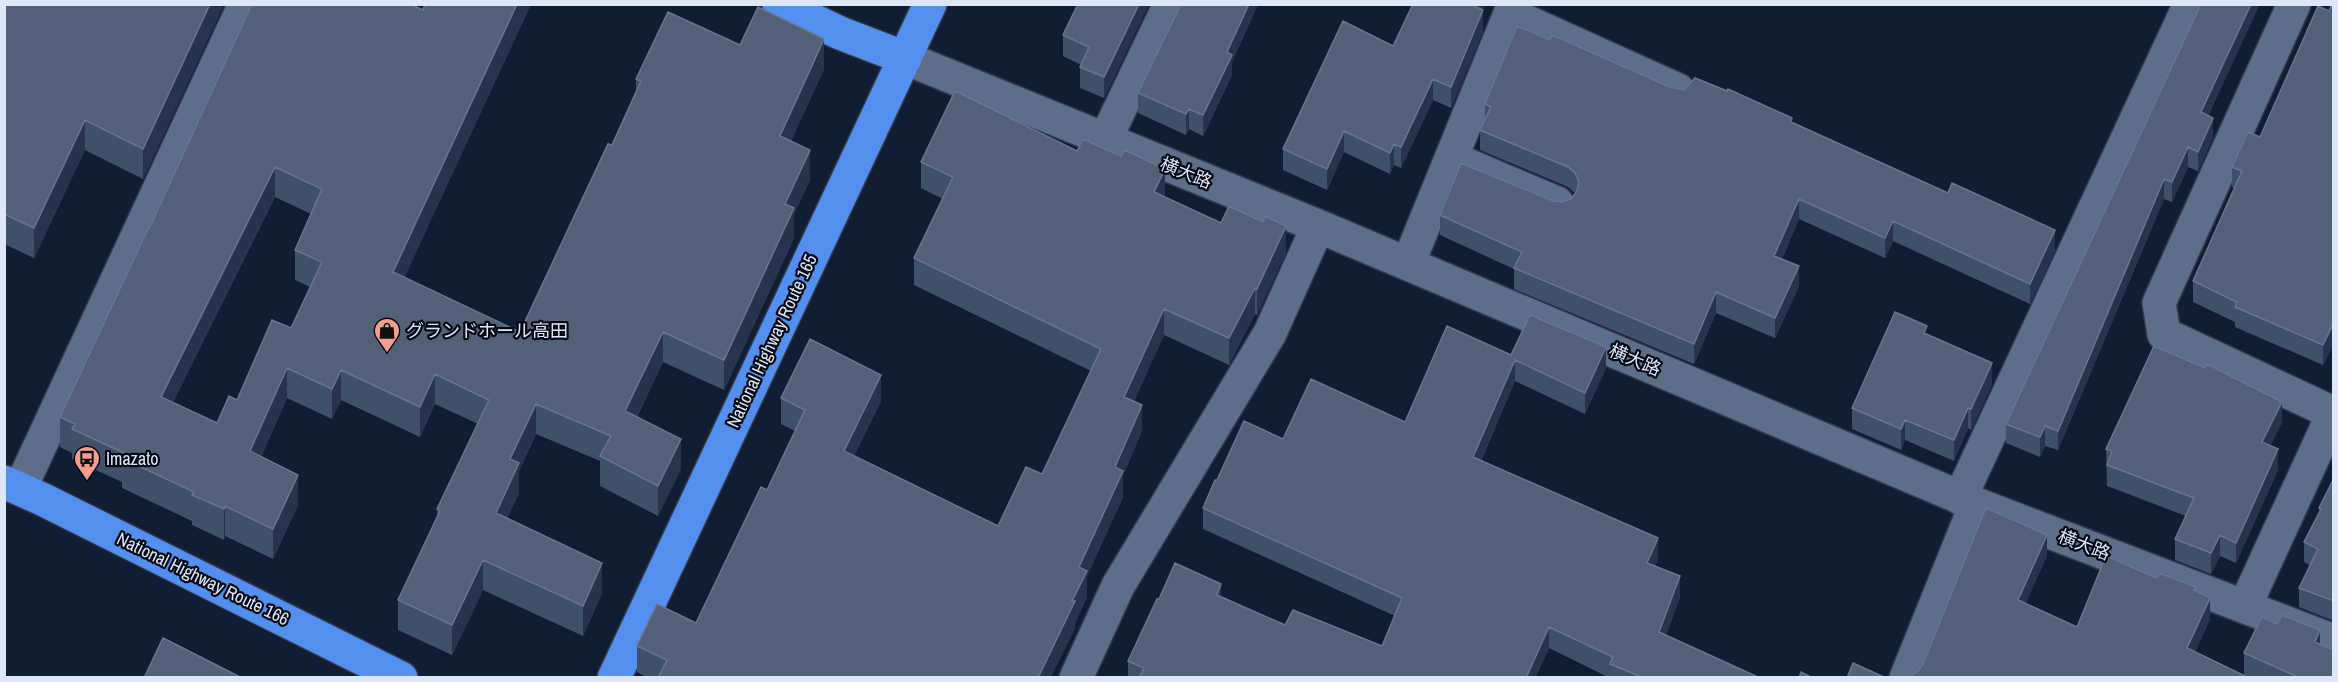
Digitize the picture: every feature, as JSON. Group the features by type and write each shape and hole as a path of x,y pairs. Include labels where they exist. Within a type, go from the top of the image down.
{"highway":[{"path":"779,4 840,33 905,58"},
{"name":"National Highway Route 165","path":"614,678 930,4"},
{"name":"National Highway Route 166","path":"8,484 401,678"}],"street":[{"path":"8,484 245,4"},
{"path":"1105,140 1170,4"},
{"path":"1906,678 1968,501 2190,4"},
{"path":"2245,606 2333,412 2164,334 2159,303 2294,4"},
{"path":"1408,264 1513,10 1678,90"},
{"name":"横大路","path":"905,58 1318,226 1968,501 2334,641"},
{"path":"1451,158 1560,204"},
{"path":"1076,678 1118,586 1270,333 1318,226"}],"building":[{"path":"4,4 210,4 143,149 85,120 34,228 4,214"},
{"path":"252,4 410,4 423,10 425,4 517,4 393,272 520,332 608,144 612,145 641,81 636,79 668,12 740,45 758,7 824,39 780,136 810,150 785,204 794,208 724,360 663,332 625,411 681,439 658,486 600,456 611,436 536,404 510,459 519,463 496,513 602,563 583,606 483,560 452,625 398,600 440,511 437,509 489,400 435,374 420,407 341,370 332,389 287,368 250,451 298,475 273,529 225,506 224,509 192,495 194,492 122,458 124,453 72,429 75,424 60,417","holes":["275,167 322,189 295,250 322,262 291,328 272,320 237,400 229,396 217,423 161,397"]},
{"path":"1078,4 1139,4 1104,77 1080,67 1089,47 1063,35"},
{"path":"1181,4 1249,4 1227,52 1232,55 1203,115 1189,109 1186,114 1138,93"},
{"path":"1413,4 1475,4 1474,6 1483,10 1451,87 1433,79 1401,147 1394,144 1390,153 1344,131 1327,169 1283,149 1343,21 1393,46"},
{"path":"2201,4 2251,4 2201,112 2213,118 2198,152 2188,147 2172,182 2164,179 2058,431 2045,426 2040,437 2006,424"},
{"path":"2334,4 2334,322 2323,345 2235,307 2237,302 2193,281 2242,171 2232,167 2248,132 2260,137 2318,6 2329,11"},
{"path":"1517,26 1550,40 1552,35 1670,87 1684,90 1695,78 1727,91 1728,89 1792,118 1791,122 1948,193 1952,183 2055,230 2030,284 1893,221 1885,238 1799,199 1774,256 1799,266 1775,318 1716,292 1694,344 1514,268 1522,252 1440,215 1461,163 1553,201 1562,202 1571,199 1577,191 1579,182 1575,173 1568,167 1480,130 1491,107 1485,104"},
{"path":"955,91 1077,151 1083,139 1121,156 1125,150 1165,169 1154,192 1221,223 1229,206 1263,222 1265,216 1286,226 1257,289 1255,288 1229,338 1164,309 1124,397 1142,405 1115,467 1123,471 1079,567 1087,571 1072,601 1075,601 1038,678 658,678 667,660 637,646 657,604 696,623 761,487 767,490 805,410 781,398 810,339 881,375 844,451 998,526 1026,467 1042,474 1101,349 914,258 953,177 921,162"},
{"path":"1895,312 1927,326 1924,333 1992,363 1954,440 1905,420 1901,429 1852,408"},
{"path":"1530,315 1606,347 1585,393 1515,360 1473,457 1658,538 1647,563 1680,576 1659,632 1760,678 1644,678 1610,664 1613,657 1549,627 1526,678 1139,678 1144,668 1128,661 1175,563 1221,584 1217,595 1285,625 1293,610 1382,646 1402,598 1203,508 1215,480 1244,421 1283,439 1311,379 1405,422 1447,326 1511,355"},
{"path":"2154,346 2205,368 2207,364 2282,402 2262,442 2278,449 2236,543 2220,535 2211,553 2175,539 2194,498 2107,465 2112,451 2106,449"},
{"path":"2334,478 2334,601 2299,588 2318,549 2304,542"},
{"path":"1986,508 2047,535 2018,600 2077,627 2106,556 2157,578 2159,573 2196,587 2194,590 2210,598 2187,648 2249,678 1911,678 1923,664"},
{"path":"2282,615 2320,630 2315,642 2334,650 2334,678 2300,678 2244,653 2262,617 2277,624"},
{"path":"163,638 242,678 144,678"},
{"path":"1853,663 1886,678 1847,678"},
{"path":"1801,672 1813,678 1799,678"}],"place":[{"name":"グランドホール高田","path":"387,354"},
{"name":"Imazato","path":"87,482"}]}
